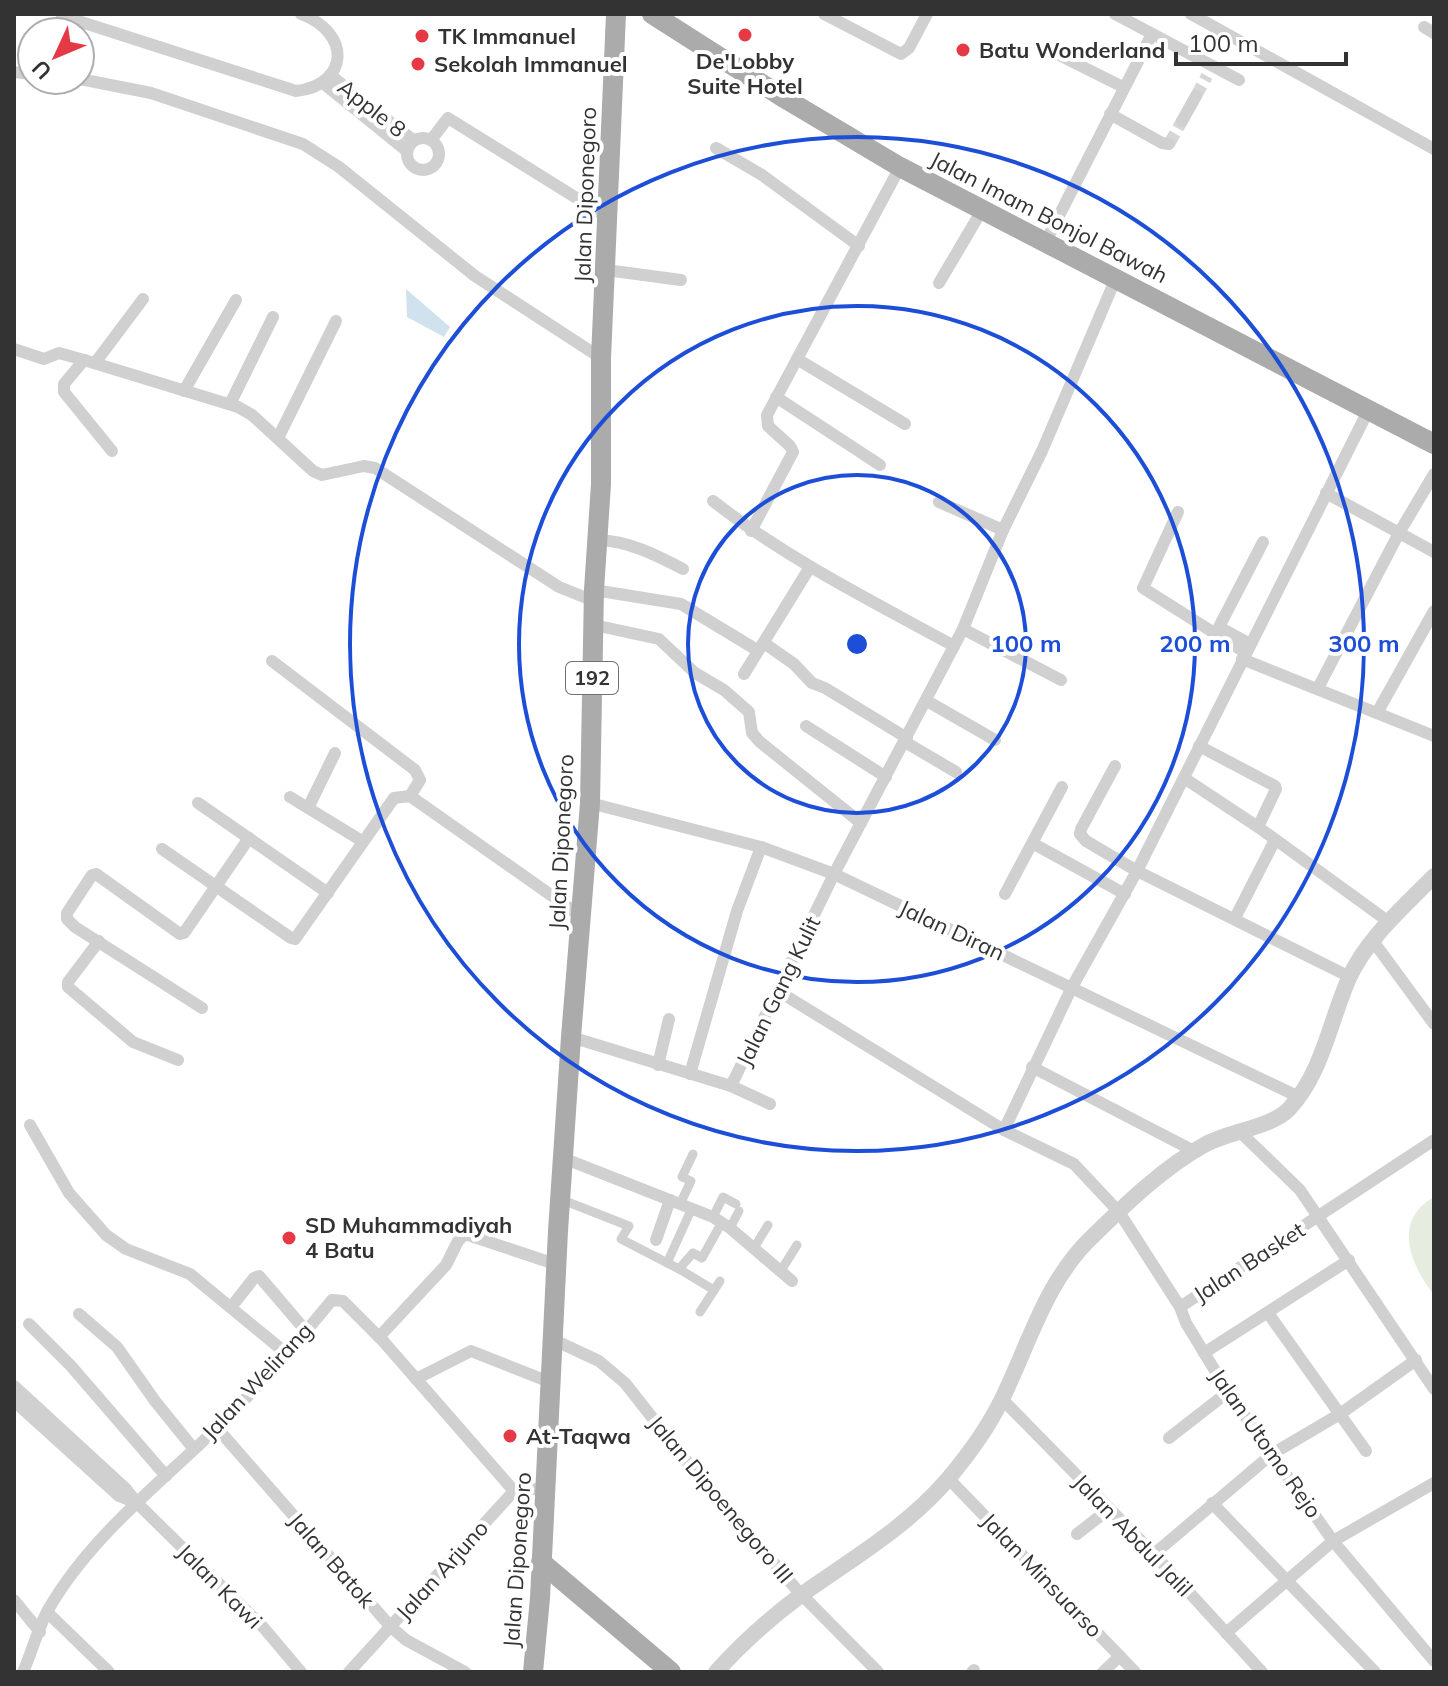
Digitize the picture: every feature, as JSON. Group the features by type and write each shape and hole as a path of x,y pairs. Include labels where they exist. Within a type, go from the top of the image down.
{"main road":[{"name":"Jalan Diponegoro","path":"533,1672 540,1598 560,1199 590,803 601,358 616,14"},
{"name":"Jalan Imam Bonjol Bawah","path":"652,14 900,167 1434,444"},
{"path":"541,1562 671,1672"},
{"path":"540,1598 558,1594 580,1595"}],"street":[{"path":"72,14 75,20 296,91 311,89 326,79 337,57 338,46 325,27 301,14"},
{"path":"824,14 901,54 909,48 927,14"},
{"path":"1115,14 1210,71 1239,80"},
{"path":"1191,14 1434,149"},
{"path":"1045,243 1152,34"},
{"path":"1047,49 1123,87"},
{"path":"326,79 410,146"},
{"path":"96,82 151,93 303,144 339,167 475,276 601,358"},
{"path":"1182,121 1196,96"},
{"path":"1110,114 1169,144"},
{"path":"434,142 447,119 607,217"},
{"path":"425,137 434,142 439,156 433,167 427,170 415,168 407,158 410,146 425,137"},
{"path":"716,148 762,175 859,246"},
{"path":"751,531 792,457 790,446 766,422 776,397 900,167"},
{"path":"939,283 982,210"},
{"path":"606,270 681,280"},
{"name":"Jalan Gang Kulit","path":"571,1037 731,1086 834,874 963,629 1003,530 1042,451 1116,278"},
{"path":"112,451 63,387 90,362 143,299"},
{"path":"184,391 236,300"},
{"path":"230,404 273,317"},
{"path":"278,438 336,321"},
{"path":"14,349 44,359 59,353 230,404 252,415 322,475 364,466 375,468 559,587 594,596 681,604 794,664 815,685 825,688 956,772"},
{"path":"797,359 905,424"},
{"path":"776,397 880,465"},
{"path":"1004,1130 1072,987 1137,871 1369,409"},
{"path":"1318,688 1399,533 1434,474"},
{"path":"1326,493 1434,552"},
{"path":"713,501 751,531 810,567 954,646"},
{"path":"939,502 1003,530"},
{"path":"1178,512 1143,588 1148,593 1246,652 1318,688 1434,736"},
{"path":"598,540 616,540 683,569"},
{"path":"1246,652 1219,627 1263,542"},
{"path":"744,674 758,645 810,567"},
{"path":"1377,713 1434,611"},
{"path":"594,625 659,639 695,673 721,688 749,712 752,733 760,742 861,823"},
{"path":"963,629 1061,680"},
{"path":"272,661 415,770 420,780 410,796"},
{"path":"927,701 995,740"},
{"path":"806,726 886,777"},
{"path":"1199,746 1275,786 1258,827"},
{"path":"308,808 335,753"},
{"path":"1115,766 1080,834 1086,841 1137,871 1350,977"},
{"path":"1184,778 1258,827 1389,922"},
{"path":"1005,894 1062,787"},
{"path":"162,849 295,939 394,798 410,796 582,917"},
{"path":"290,797 362,841"},
{"path":"198,803 328,893"},
{"name":"Jalan Diran","path":"590,803 761,847 834,874 1299,1097"},
{"path":"202,1008 75,927 66,916 92,875 102,876 180,934 187,931 249,838"},
{"path":"1235,918 1275,840"},
{"path":"1034,844 1125,894"},
{"path":"690,1074 737,911 761,847"},
{"path":"716,1672 743,1643 802,1594 893,1533 921,1509 948,1478 983,1432 1002,1399 1060,1274 1091,1238 1194,1151 1238,1130 1266,1124 1286,1113 1299,1097 1315,1065 1350,977 1373,941 1434,876"},
{"path":"99,941 68,982 68,987 133,1042 178,1060"},
{"path":"1373,941 1434,1024"},
{"name":"Jalan Utomo Rejo","path":"778,991 1004,1130 1074,1164 1119,1212 1180,1307 1228,1392 1333,1541 1434,1661"},
{"path":"658,1065 669,1019"},
{"path":"1032,1067 1194,1151"},
{"path":"731,1086 770,1104"},
{"path":"30,1125 69,1193 106,1235 126,1249 190,1274 287,1354"},
{"path":"1238,1130 1294,1184 1319,1217 1434,1389"},
{"name":"Jalan Basket","path":"1180,1307 1434,1140"},
{"path":"667,1263 681,1204 691,1181 682,1177 693,1154"},
{"path":"563,1158 721,1222 792,1281"},
{"path":"679,1269 693,1253 702,1258 721,1222 737,1208 723,1197 721,1222"},
{"path":"560,1199 629,1226 621,1239 714,1290"},
{"path":"656,1240 681,1204"},
{"path":"754,1248 768,1225"},
{"path":"379,1337 433,1281 465,1234 558,1265"},
{"path":"780,1272 797,1245"},
{"path":"1204,1353 1349,1260"},
{"path":"232,1306 259,1276 306,1331"},
{"path":"700,1312 720,1281"},
{"name":"Jalan Welirang","path":"23,1672 47,1612 78,1565 137,1503 217,1428 287,1354 332,1300 338,1299 379,1337 514,1491"},
{"path":"1268,1313 1366,1451"},
{"path":"79,1314 117,1347 193,1448"},
{"path":"29,1324 71,1366 166,1476"},
{"name":"Jalan Dipoenegoro III","path":"554,1340 599,1361 625,1383 684,1458 870,1669"},
{"path":"416,1379 471,1351 552,1383"},
{"path":"1154,1554 1272,1454 1340,1414 1416,1360"},
{"path":"14,1386 126,1489 137,1503"},
{"path":"1169,1438 1228,1392"},
{"name":"Jalan Abdul Jalil","path":"1002,1399 1154,1554 1262,1672"},
{"path":"14,1401 119,1496 137,1503"},
{"name":"Jalan Batok","path":"217,1428 390,1626 406,1640 465,1672"},
{"name":"Jalan Minsuarso","path":"948,1478 1135,1672"},
{"path":"1226,1633 1333,1541 1434,1483"},
{"path":"514,1491 545,1488"},
{"name":"Jalan Arjuno","path":"349,1672 514,1491"},
{"name":"Jalan Kawi","path":"137,1503 263,1627 301,1672"},
{"path":"1212,1503 1375,1672"},
{"path":"1077,1534 1109,1509"},
{"path":"14,1600 40,1632"},
{"path":"47,1612 109,1672"},
{"path":"1103,1672 1120,1656"}],"shaded area":[{"path":"1434,1197 1434,1295 1412,1257 1409,1230 1421,1207"}],"water":[{"path":"406,289 450,327 444,337 407,317"}],"tunnel":[{"path":"1196,96 1207,76"},
{"path":"1169,144 1182,121"}],"place":[{"name":"De'Lobby Suite Hotel","path":"745,35"},
{"name":"TK Immanuel","path":"422,36"},
{"name":"Batu Wonderland","path":"963,50"},
{"name":"Sekolah Immanuel","path":"418,64"},
{"name":"SD Muhammadiyah 4 Batu","path":"289,1238"},
{"name":"At-Taqwa","path":"510,1436"}]}
